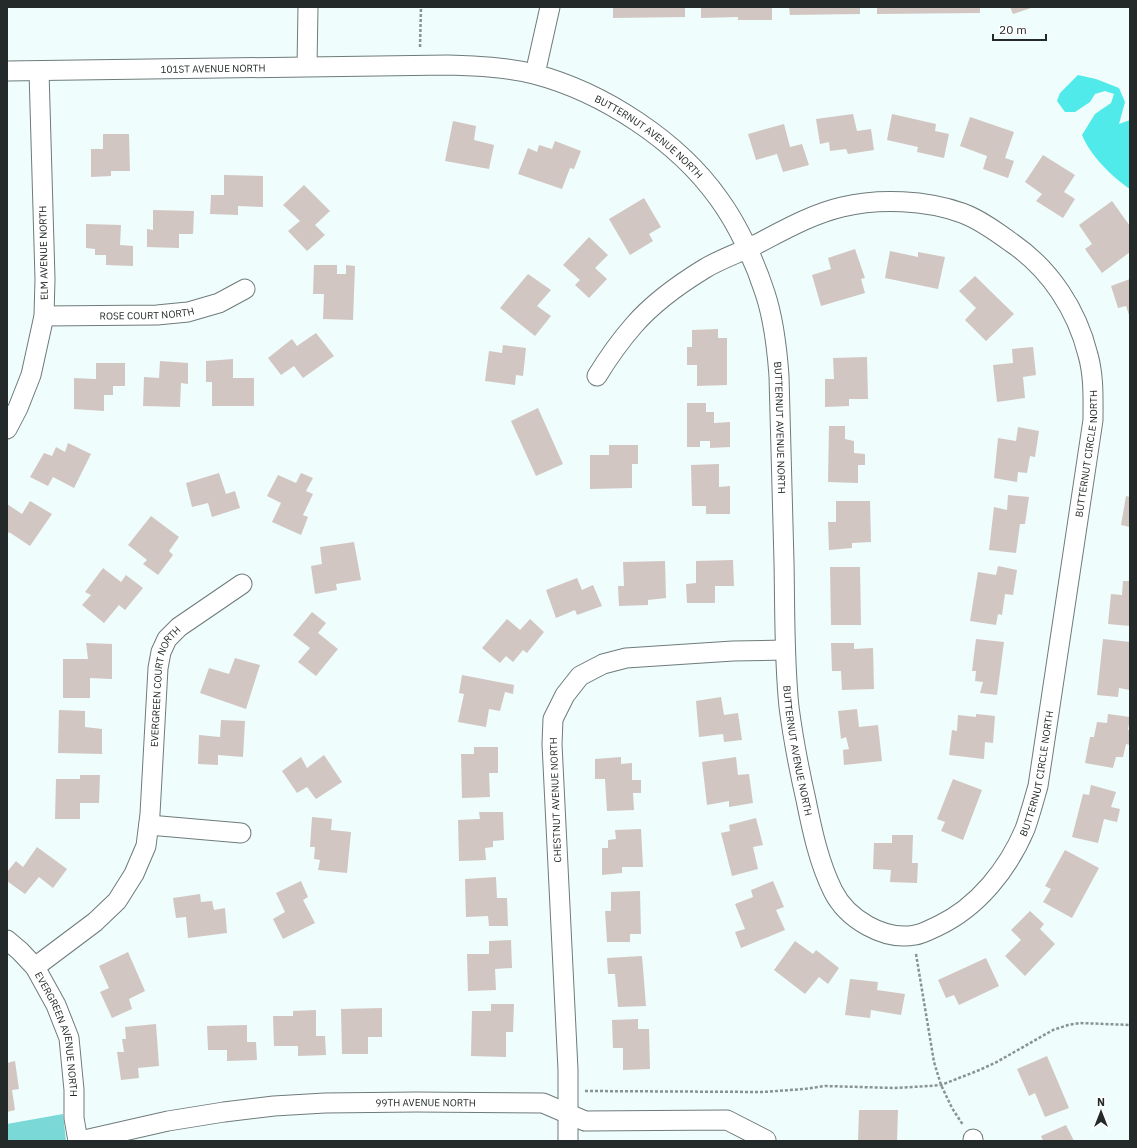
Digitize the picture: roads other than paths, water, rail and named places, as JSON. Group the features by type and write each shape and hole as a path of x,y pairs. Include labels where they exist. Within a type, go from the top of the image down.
{"street":[{"path":"307,66 308,7"},
{"path":"535,74 550,7"},
{"name":"101ST AVENUE NORTH","path":"7,71 420,65"},
{"name":"BUTTERNUT AVENUE NORTH","path":"420,65 488,67 535,74 561,83 625,113 667,144 685,160 719,198 737,227 765,293 776,342 779,376 786,650 789,705 793,737 810,821 824,869 834,892 842,905 856,918 881,932 896,935 916,935 929,930"},
{"name":"ELM AVENUE NORTH","path":"7,429 18,408 31,375 44,316 45,279 39,71"},
{"name":"BUTTERNUT CIRCLE NORTH","path":"597,376 616,347 634,325 654,305 705,268 747,249 806,219 842,207 880,201 920,202 962,213 995,231 1028,254 1055,285 1076,318 1089,356 1093,388 1093,420 1038,786 1031,812 1016,848 1003,868 975,901 959,914 929,930"},
{"name":"ROSE COURT NORTH","path":"44,316 157,315 188,312 219,303 245,289"},
{"name":"EVERGREEN COURT NORTH","path":"35,966 95,922 117,901 134,874 146,846 149,825 158,668 161,652 167,639 179,627 242,584"},
{"name":"CHESTNUT AVENUE NORTH","path":"568,1141 568,1091 552,744 553,719 565,695 580,676 603,664 626,658 733,651 786,650"},
{"path":"149,825 241,833"},
{"name":"EVERGREEN AVENUE NORTH","path":"7,940 35,966 56,1005 68,1038 74,1090 74,1118 79,1141"},
{"name":"99TH AVENUE NORTH","path":"79,1141 224,1112 274,1106 325,1103 543,1103 585,1121 727,1120 766,1140"}]}
